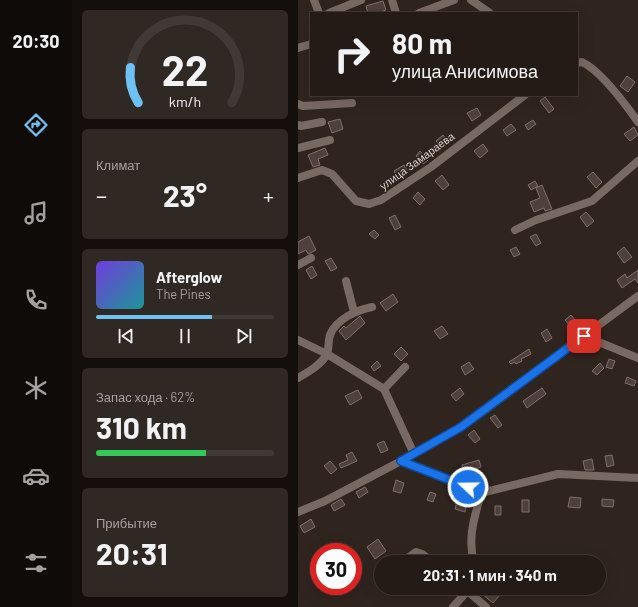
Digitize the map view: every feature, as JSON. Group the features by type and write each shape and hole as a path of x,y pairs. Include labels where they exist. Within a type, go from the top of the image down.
{"street":[{"path":"314,0 319,12"},
{"path":"331,12 361,0"},
{"path":"392,0 396,12"},
{"path":"422,12 454,0"},
{"path":"471,0 489,12"},
{"path":"298,48 310,44"},
{"path":"578,63 582,62 590,67 623,101 638,122"},
{"name":"улица Замараева","path":"298,178 322,170 332,174 356,201 369,204 381,200 431,167 524,96"},
{"path":"300,107 352,102"},
{"path":"298,125 301,126 322,122"},
{"path":"298,148 330,140"},
{"path":"515,230 536,220 592,201 638,161"},
{"path":"298,265 311,258"},
{"path":"346,281 354,312"},
{"path":"298,512 325,501 414,454 461,427 638,296"},
{"path":"298,378 317,365 327,354 330,336 334,326 354,312 372,307"},
{"path":"584,336 638,358"},
{"path":"298,340 327,354 384,389 414,454"},
{"path":"384,389 405,367"},
{"path":"401,461 481,493 558,474 638,478"},
{"path":"472,555 470,547 473,522 481,493"},
{"path":"412,555 416,552 424,555"},
{"path":"453,607 462,595"},
{"path":"473,595 486,607"}],"building":[{"path":"383,1 386,10 381,12 368,12 366,6"},
{"path":"627,76 635,82 628,92 620,86"},
{"path":"545,97 554,109 549,113 540,101"},
{"path":"477,108 481,115 472,121 467,113"},
{"path":"340,119 343,129 332,133 328,122"},
{"path":"533,120 536,124 528,130 525,125"},
{"path":"511,124 516,130 507,136 503,130"},
{"path":"634,127 638,135 630,141 624,134"},
{"path":"443,135 449,142 442,148 436,141"},
{"path":"483,144 488,151 480,158 474,151"},
{"path":"325,148 328,155 318,159 320,165 313,167 308,155"},
{"path":"420,151 428,160 423,164 416,156"},
{"path":"404,165 408,172 397,177 394,171"},
{"path":"593,172 602,182 596,188 587,177"},
{"path":"442,175 449,185 443,190 435,181"},
{"path":"535,181 538,186 531,190 528,185"},
{"path":"542,185 552,209 545,211 544,208 534,212 530,202 540,198 536,188"},
{"path":"418,192 425,199 420,205 413,198"},
{"path":"586,212 594,221 587,227 580,217"},
{"path":"395,215 401,227 395,230 389,218"},
{"path":"374,230 379,235 375,239 369,234"},
{"path":"536,234 541,243 536,246 530,237"},
{"path":"309,236 316,250 308,254 306,250 298,254 298,242"},
{"path":"516,247 520,254 514,257 510,250"},
{"path":"624,247 632,257 624,263 617,253"},
{"path":"331,258 337,268 331,271 325,261"},
{"path":"312,266 317,275 311,279 306,270"},
{"path":"638,270 638,283 635,279 622,288 617,280 625,274 627,278"},
{"path":"393,294 398,302 386,311 380,303"},
{"path":"571,315 576,321 570,326 565,320"},
{"path":"360,316 365,323 346,340 339,331 344,326 346,328"},
{"path":"442,326 448,334 440,339 434,331"},
{"path":"547,329 552,338 546,342 541,333"},
{"path":"401,347 408,354 401,361 394,354"},
{"path":"529,349 531,354 521,359 522,361 516,364 515,362 511,364 509,362"},
{"path":"609,359 615,361 612,369 606,367"},
{"path":"377,361 381,366 374,371 371,367"},
{"path":"469,362 474,369 465,375 461,367"},
{"path":"600,363 604,368 597,375 592,371"},
{"path":"627,377 636,381 634,386 625,383"},
{"path":"460,388 464,394 456,401 451,395"},
{"path":"542,388 546,394 527,408 523,401"},
{"path":"358,390 362,398 350,405 345,396"},
{"path":"495,415 502,425 498,428 490,418"},
{"path":"474,430 480,439 475,443 468,435"},
{"path":"384,441 388,450 381,453 377,444"},
{"path":"352,452 357,461 341,468 339,464 348,460 346,455"},
{"path":"612,455 614,465 607,467 605,456"},
{"path":"592,459 594,470 585,470 583,461"},
{"path":"479,460 481,467 464,473 462,465"},
{"path":"330,461 337,469 331,474 324,466"},
{"path":"396,480 404,483 401,493 393,491"},
{"path":"365,487 368,492 359,498 356,492"},
{"path":"430,492 436,494 433,502 427,500"},
{"path":"570,497 581,498 580,508 568,507"},
{"path":"341,499 345,505 334,511 331,505"},
{"path":"602,499 614,500 613,507 602,506"},
{"path":"522,500 529,500 529,512 522,512"},
{"path":"457,501 467,503 465,512 455,509"},
{"path":"495,506 501,506 501,515 495,515"},
{"path":"311,519 315,527 304,533 300,526"},
{"path":"378,539 386,551 380,555 374,555 374,558 367,547"},
{"path":"483,595 500,595 493,603"}],"route":[{"path":"468,487 401,461 461,427 584,336"}]}
